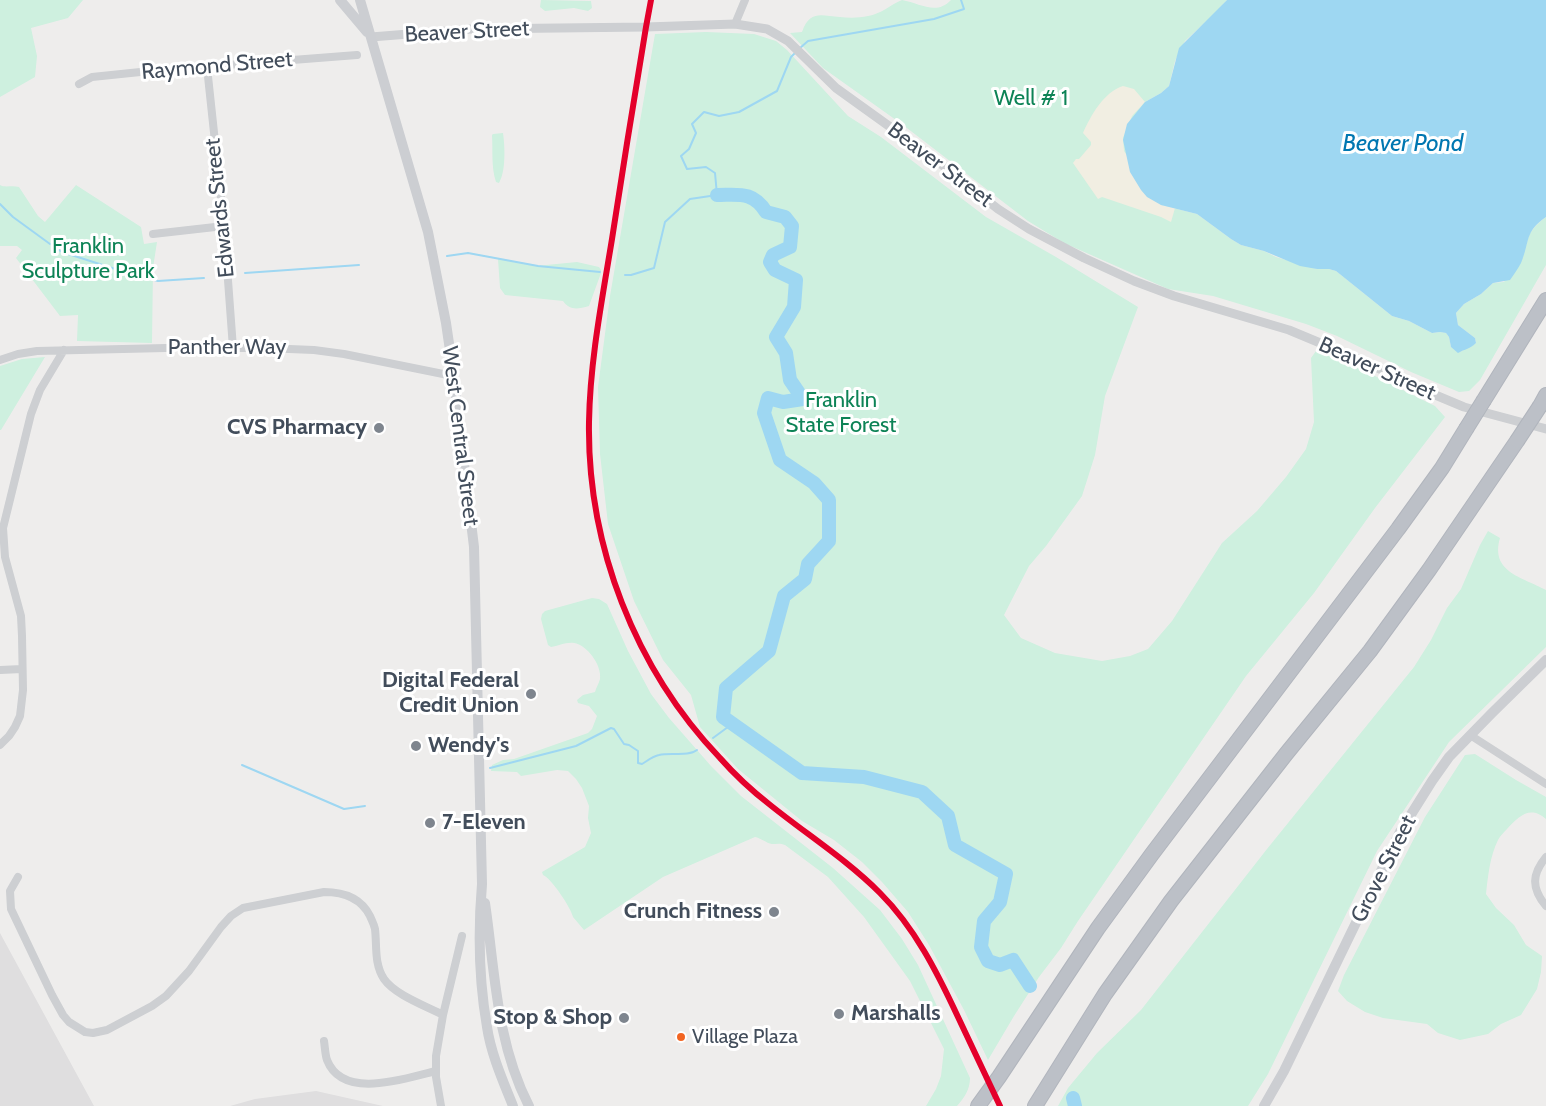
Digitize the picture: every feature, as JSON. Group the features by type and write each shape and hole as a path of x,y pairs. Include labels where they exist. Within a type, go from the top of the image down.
{"highway":[{"path":"983,1106 1011,1058 1098,928 1442,468 1546,300"},
{"path":"1035,1106 1105,994 1171,902 1286,754 1370,651 1429,570 1543,400"},
{"path":"978,1106 999,1077"}],"main road":[{"path":"340,0 371,37"},
{"name":"West Central Street","path":"360,0 428,232 446,323 474,547 482,884 479,923 483,991 487,1029 494,1057 513,1106"},
{"name":"Grove Street","path":"1264,1106 1284,1071 1400,832 1449,757 1546,660"},
{"name":"West Central Street","path":"482,884 501,1026 513,1067 529,1106"}],"street":[{"path":"735,24 745,0"},
{"name":"Beaver Street","path":"371,37 472,29 735,24 772,31 784,38 836,88 932,157 990,203 1029,229 1083,258 1174,296 1289,330 1464,407 1546,429"},
{"name":"Raymond Street","path":"79,84 92,77 357,54"},
{"name":"Edwards Street","path":"207,67 224,226 233,348"},
{"path":"153,234 224,226"},
{"name":"Panther Way","path":"0,360 30,352 64,350 276,348 325,351 453,376"},
{"path":"0,745 9,736 20,716 23,690 21,616 5,557 3,528 31,414 40,390 64,350"},
{"path":"0,670 22,669"},
{"path":"1470,735 1546,784"},
{"path":"1546,857 1535,875 1539,896 1546,906"},
{"path":"18,877 10,891 12,909 63,1015 69,1022 86,1032 107,1030 166,996 189,970 220,927 243,908 324,892 350,896 367,910 374,923 377,961 386,981 402,994 443,1015"},
{"path":"441,1106 436,1056 443,1015 462,936"},
{"path":"324,1041 327,1059 333,1070 348,1080 363,1085 436,1071"}],"shaded area":[{"path":"0,933 94,1106 0,1106"},
{"path":"316,1091 383,1106 230,1106 255,1099"}],"green space":[{"path":"0,0 83,0 68,18 31,28 37,56 35,77 0,97"},
{"path":"541,0 591,1 592,8 588,11 574,8 545,11 540,7"},
{"name":"Well # 1","path":"902,0 934,8 945,5 951,0 1227,0 1185,41 1175,61 1169,86 1145,102 1161,205 1197,214 1241,245 1317,269 1336,271 1392,316 1409,321 1432,333 1446,333 1451,347 1460,352 1476,343 1475,338 1458,325 1456,313 1464,304 1481,294 1493,283 1504,282 1521,262 1531,232 1546,217 1546,265 1480,380 1469,391 1459,392 1306,324 1213,296 1168,289 1064,243 1028,221 903,125 823,68 790,33 802,32 809,20 817,15 865,17"},
{"name":"Franklin State Forest","path":"706,32 754,34 776,41 848,116 881,137 986,217 1138,307 1105,396 1095,455 1082,496 1029,566 1004,615 1021,638 1055,653 1102,661 1130,656 1148,649 1172,621 1222,543 1257,511 1306,449 1314,422 1311,358 1316,351 1325,351 1435,406 1445,417 1375,508 1314,593 1246,676 1039,977 988,1060 929,945 908,912 862,862 834,840 802,821 738,769 700,727 691,695 663,660 634,601 608,524 600,454 598,387 610,296 655,34"},
{"path":"503,133 504,166 499,183 496,182 493,171 492,135"},
{"name":"Franklin Sculpture Park","path":"0,185 19,187 38,216 45,222 76,185 141,227 144,244 157,242 153,268 152,343 77,341 78,315 60,316 16,258 22,250 17,246 0,246"},
{"path":"498,259 536,266 577,262 599,267 601,273 589,306 575,308 563,301 505,295 500,288"},
{"path":"45,357 0,430 0,366 22,359"},
{"path":"1488,531 1500,538 1498,549 1504,566 1518,577 1546,590 1546,647 1449,742 1377,851 1268,1074 1248,1106 1058,1106 1068,1088 1097,1053 1141,1010 1414,667 1447,608 1461,589"},
{"path":"592,598 607,604 651,694 711,766 741,796 833,868 880,910 902,939 918,965 970,1078 966,1093 957,1106 926,1106 941,1076 944,1049 910,981 864,917 828,877 785,845 772,844 755,837 663,877 584,930 573,917 561,894 542,872 585,847 591,833 588,818 589,806 582,788 568,771 557,770 521,776 517,772 491,771 492,765 503,760 514,759 588,733 592,729 597,716 589,706 578,703 577,700 583,695 595,692 600,679 599,668 588,652 579,645 568,643 551,647 548,645 541,619 545,611"},
{"path":"1475,754 1546,797 1546,819 1535,813 1525,814 1516,820 1499,839 1491,859 1486,894 1496,908 1514,925 1526,945 1542,956 1537,989 1521,1015 1501,1024 1488,1034 1460,1040 1438,1033 1427,1024 1383,1018 1365,1012 1347,1001 1338,991 1425,817 1465,755"}],"sand":[{"path":"1123,86 1134,89 1145,102 1132,116 1123,138 1124,151 1161,205 1175,208 1171,222 1102,197 1098,199 1073,163 1091,145 1083,133 1094,112 1110,93"}],"water":[{"name":"Beaver Pond","path":"1227,0 1546,0 1546,217 1531,233 1521,263 1510,280 1493,283 1481,294 1464,304 1456,313 1458,325 1475,338 1476,343 1472,347 1458,353 1451,347 1446,333 1432,333 1409,321 1392,316 1336,271 1300,266 1264,251 1241,245 1197,214 1161,205 1147,197 1141,190 1130,172 1123,140 1127,124 1145,102 1169,86 1179,48"}],"waterway":[{"path":"800,48 808,41 934,19 964,9 961,0"},
{"path":"625,275 654,268 665,222 690,199 717,195 715,173 706,167 687,169 681,156 689,149 696,133 692,124 704,112 719,116 739,112 777,91 791,57 796,52"},
{"path":"717,195 751,197 766,212 785,217 792,226 790,247 773,255 770,262 775,270 796,280 794,307 776,337 786,353 790,380 803,399 783,402 768,398 764,413 780,460 814,483 829,500 829,541 808,564 805,579 784,596 769,651 726,688 723,717 802,773 864,777 922,792 948,816 955,845 1006,874 1000,902 984,921 981,947 988,961 1000,965 1013,960 1030,986"},
{"path":"0,204 13,217 50,244"},
{"path":"54,247 62,252 134,275"},
{"path":"447,256 468,253 538,266 600,272"},
{"path":"245,273 359,265"},
{"path":"147,278 158,281 204,278"},
{"path":"713,738 732,724"},
{"path":"490,768 576,746 611,728 624,744 638,751 638,763 642,764 659,755 689,753 697,750"},
{"path":"242,765 344,809 365,806"},
{"path":"1073,1098 1075,1106"}],"transit line":[{"path":"651,0 592,376 589,422 591,468 597,514 607,559 622,603 641,645 663,685 690,723 743,782 854,869 880,893 915,936 942,984 1000,1106"}],"place":[{"name":"CVS Pharmacy","path":"379,428"},
{"name":"Digital Federal Credit Union","path":"531,694"},
{"name":"Wendy's","path":"416,746"},
{"name":"7-Eleven","path":"430,823"},
{"name":"Crunch Fitness","path":"774,912"},
{"name":"Marshalls","path":"839,1014"},
{"name":"Stop & Shop","path":"624,1018"},
{"name":"Village Plaza","path":"681,1037"}]}
